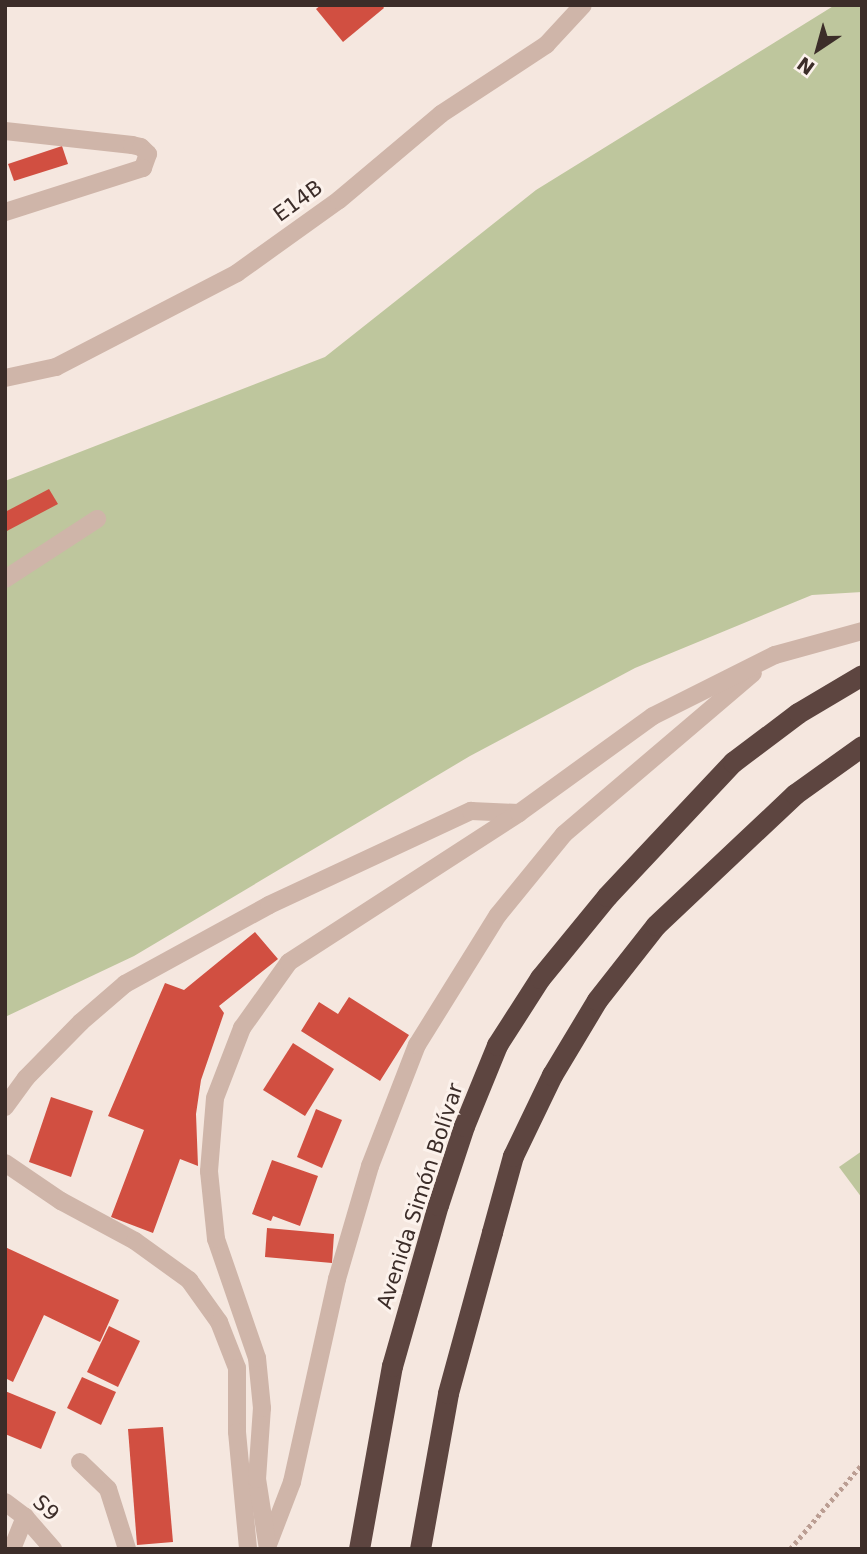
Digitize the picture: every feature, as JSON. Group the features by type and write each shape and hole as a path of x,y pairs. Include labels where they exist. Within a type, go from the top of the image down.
{"highway":[{"name":"Avenida Simón Bolívar","path":"359,1549 393,1366 438,1205 464,1126 497,1045 540,978 607,896 733,762 798,713 862,675"},
{"path":"420,1549 448,1394 513,1156 552,1075 597,1000 656,925 795,794 862,746"}],"street":[{"name":"E14B","path":"5,378 56,367 237,272 339,200 441,114 546,45 583,5"},
{"path":"5,131 132,145 148,154 143,168 5,212"},
{"path":"5,579 97,519"},
{"path":"268,1547 257,1479 262,1408 257,1358 216,1239 209,1171 215,1098 242,1028 289,962 519,813 653,716 775,655 862,631"},
{"path":"268,1547 292,1482 337,1279 370,1166 417,1045 498,915 564,834 775,655"},
{"path":"5,1107 44,1059 125,984 268,905 471,811 519,813"},
{"path":"5,1163 61,1200 135,1241 178,1272 188,1280 219,1322 237,1368 237,1432 248,1549"},
{"path":"80,1462 107,1489 127,1549"},
{"name":"S9","path":"5,1502 25,1517 53,1549"},
{"path":"12,1549 25,1517"}],"path":[{"path":"790,1549 862,1464"}],"green space":[{"path":"835,5 862,5 862,592 812,595 635,668 470,756 134,956 5,1017 5,481 325,357 536,190"},
{"path":"862,1151 862,1198 839,1167"}],"building":[{"path":"321,5 382,5 384,8 343,42 316,9"},
{"path":"62,146 68,164 14,181 8,164"},
{"path":"49,489 58,504 5,532 5,512"},
{"path":"255,932 278,959 219,1006 224,1013 201,1080 196,1114 198,1166 180,1159 153,1233 111,1217 144,1130 108,1116 165,983 184,990"},
{"path":"349,997 409,1035 380,1081 301,1031 319,1002 338,1014"},
{"path":"293,1043 334,1069 305,1116 263,1090"},
{"path":"51,1097 93,1111 71,1177 29,1162"},
{"path":"316,1109 342,1120 322,1168 297,1157"},
{"path":"272,1160 318,1176 300,1226 273,1216 271,1221 252,1214"},
{"path":"267,1228 334,1234 332,1263 265,1257"},
{"path":"5,1247 119,1300 100,1342 44,1315 13,1382 5,1378"},
{"path":"109,1326 140,1341 118,1387 87,1372"},
{"path":"82,1377 116,1392 101,1425 67,1408"},
{"path":"5,1391 56,1412 41,1449 5,1434"},
{"path":"163,1427 173,1542 137,1545 128,1429"}]}
